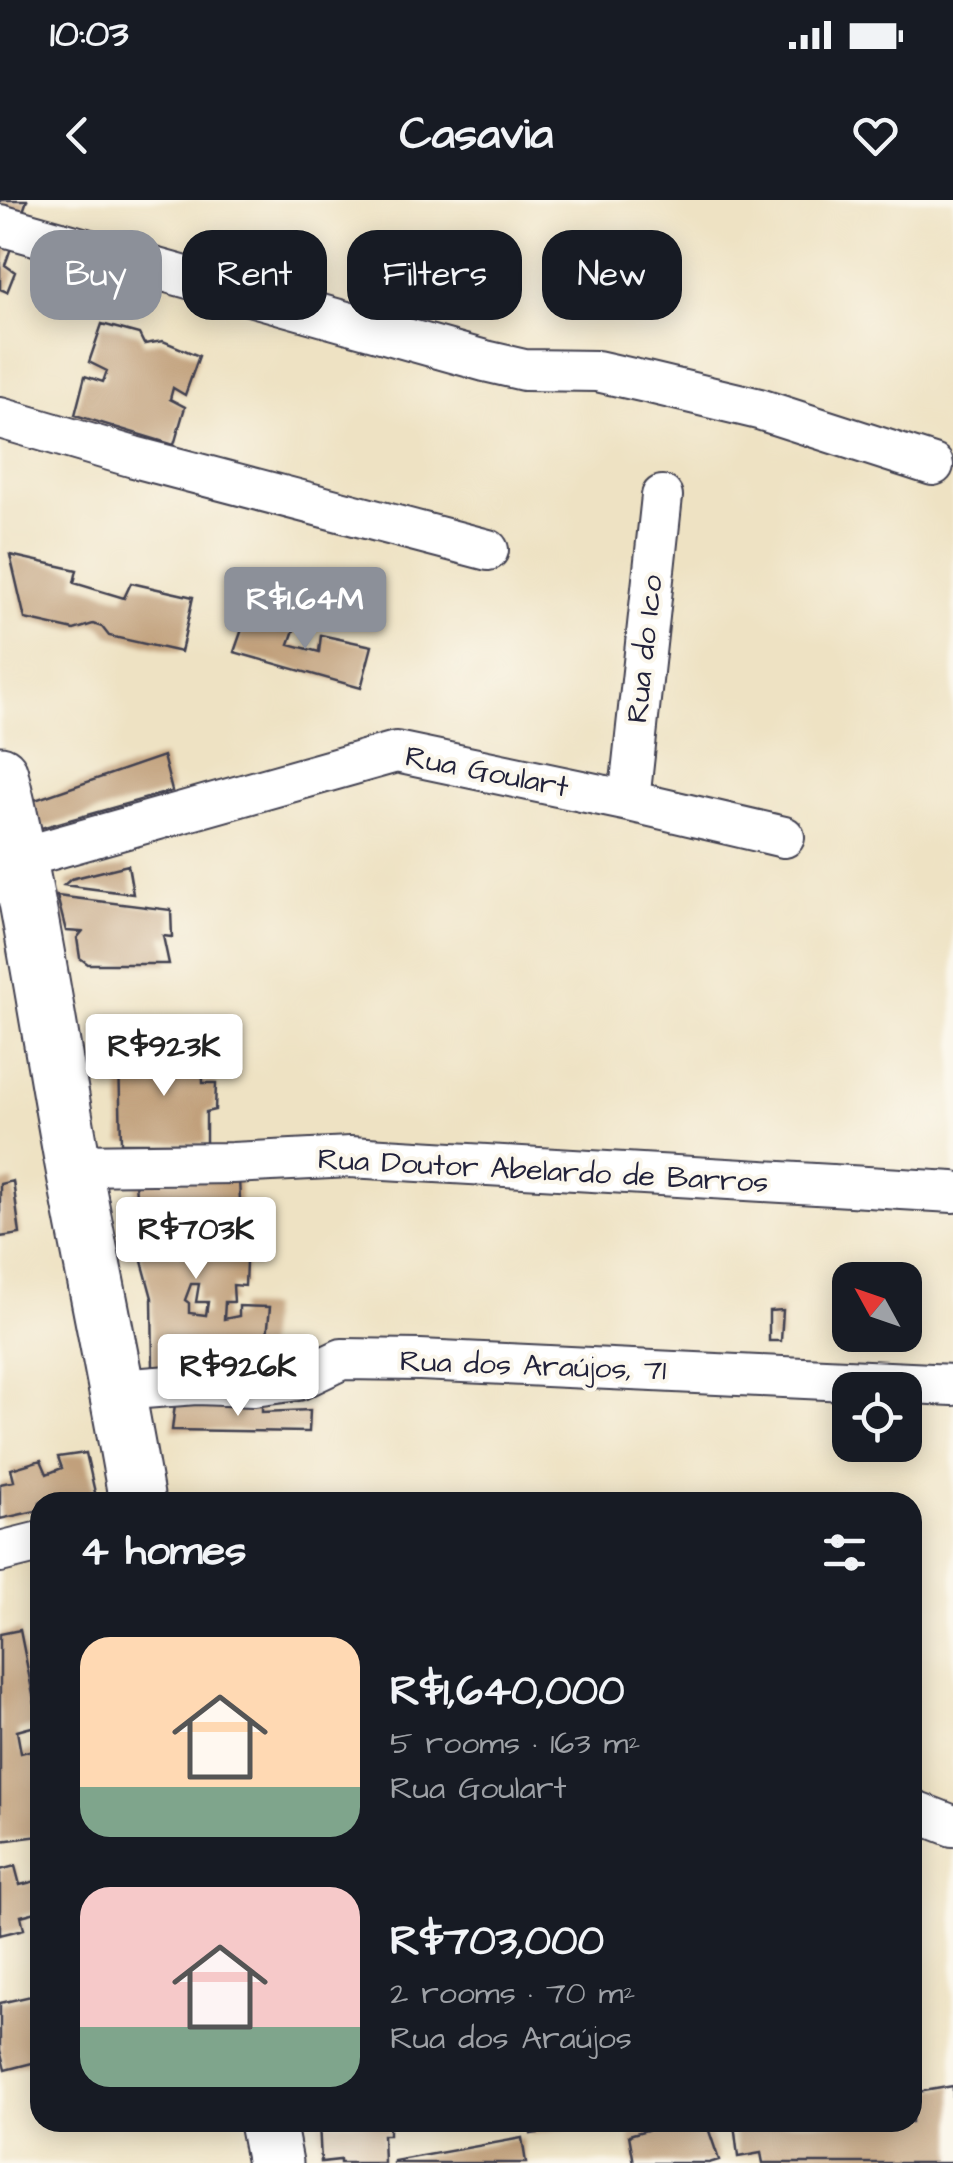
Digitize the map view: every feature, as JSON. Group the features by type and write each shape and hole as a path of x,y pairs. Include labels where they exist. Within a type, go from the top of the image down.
{"street":[{"path":"0,225 485,361 524,370 597,371 646,382 759,409 933,465"},
{"path":"0,418 488,550"},
{"name":"Rua do Ico","path":"628,801 662,496"},
{"name":"Rua Goulart","path":"20,858 396,752 784,838"},
{"path":"0,774 20,858 135,1492"},
{"name":"Rua Doutor Abelardo de Barros","path":"73,1165 350,1157 953,1192"},
{"name":"Rua dos Araújos, 71","path":"118,1390 196,1384 254,1386 298,1380 342,1359 953,1385"},
{"path":"0,1552 30,1544"},
{"path":"922,1814 953,1826"},
{"path":"269,2132 276,2163"}],"building":[{"path":"0,200 27,200 20,220 0,215"},
{"path":"0,244 11,248 5,265 15,272 7,292 0,289"},
{"path":"102,324 139,334 144,344 163,341 199,356 185,395 173,388 170,399 185,407 174,445 75,415 85,376 103,382 107,371 89,362"},
{"path":"10,555 77,570 74,583 124,598 131,583 193,597 181,652 109,636 93,624 74,630 25,619"},
{"path":"247,615 294,630 289,644 319,652 321,635 372,646 361,688 234,652"},
{"path":"163,756 172,791 41,828 32,801"},
{"path":"128,865 133,894 64,885 71,879"},
{"path":"57,896 171,910 172,937 163,936 169,964 88,964 80,958 77,938 82,932 66,931"},
{"path":"161,1047 164,1055 202,1057 203,1083 216,1083 215,1110 206,1112 206,1143 121,1143 119,1060"},
{"path":"239,1179 241,1223 198,1228 196,1247 139,1250 135,1180"},
{"path":"13,1181 20,1234 0,1237 0,1184"},
{"path":"139,1250 246,1261 245,1286 233,1285 234,1302 225,1302 224,1319 239,1316 239,1306 270,1307 263,1375 165,1377 153,1366 152,1298","holes":["191,1284 199,1284 196,1302 208,1302 206,1315 189,1313 185,1300"]},
{"path":"783,1310 781,1341 769,1341 769,1311"},
{"path":"175,1404 262,1404 262,1412 310,1410 309,1432 172,1430"},
{"path":"86,1453 95,1492 30,1492 30,1512 0,1519 0,1484 14,1481 11,1469 41,1460 47,1474 62,1468 58,1457"},
{"path":"20,1630 30,1680 30,1727 17,1731 21,1753 30,1751 30,1837 0,1841 0,1634"},
{"path":"15,1866 20,1885 30,1882 30,1914 21,1916 24,1929 0,1935 0,1870"},
{"path":"30,1996 30,2064 5,2070 0,2050 0,2003"},
{"path":"953,2086 953,2163 763,2163 761,2153 738,2157 735,2132 922,2132 922,2091"},
{"path":"320,2132 389,2132 383,2135 384,2163 321,2162"},
{"path":"709,2132 719,2160 634,2163 629,2135"},
{"path":"522,2138 526,2163 394,2163 394,2161"}]}
